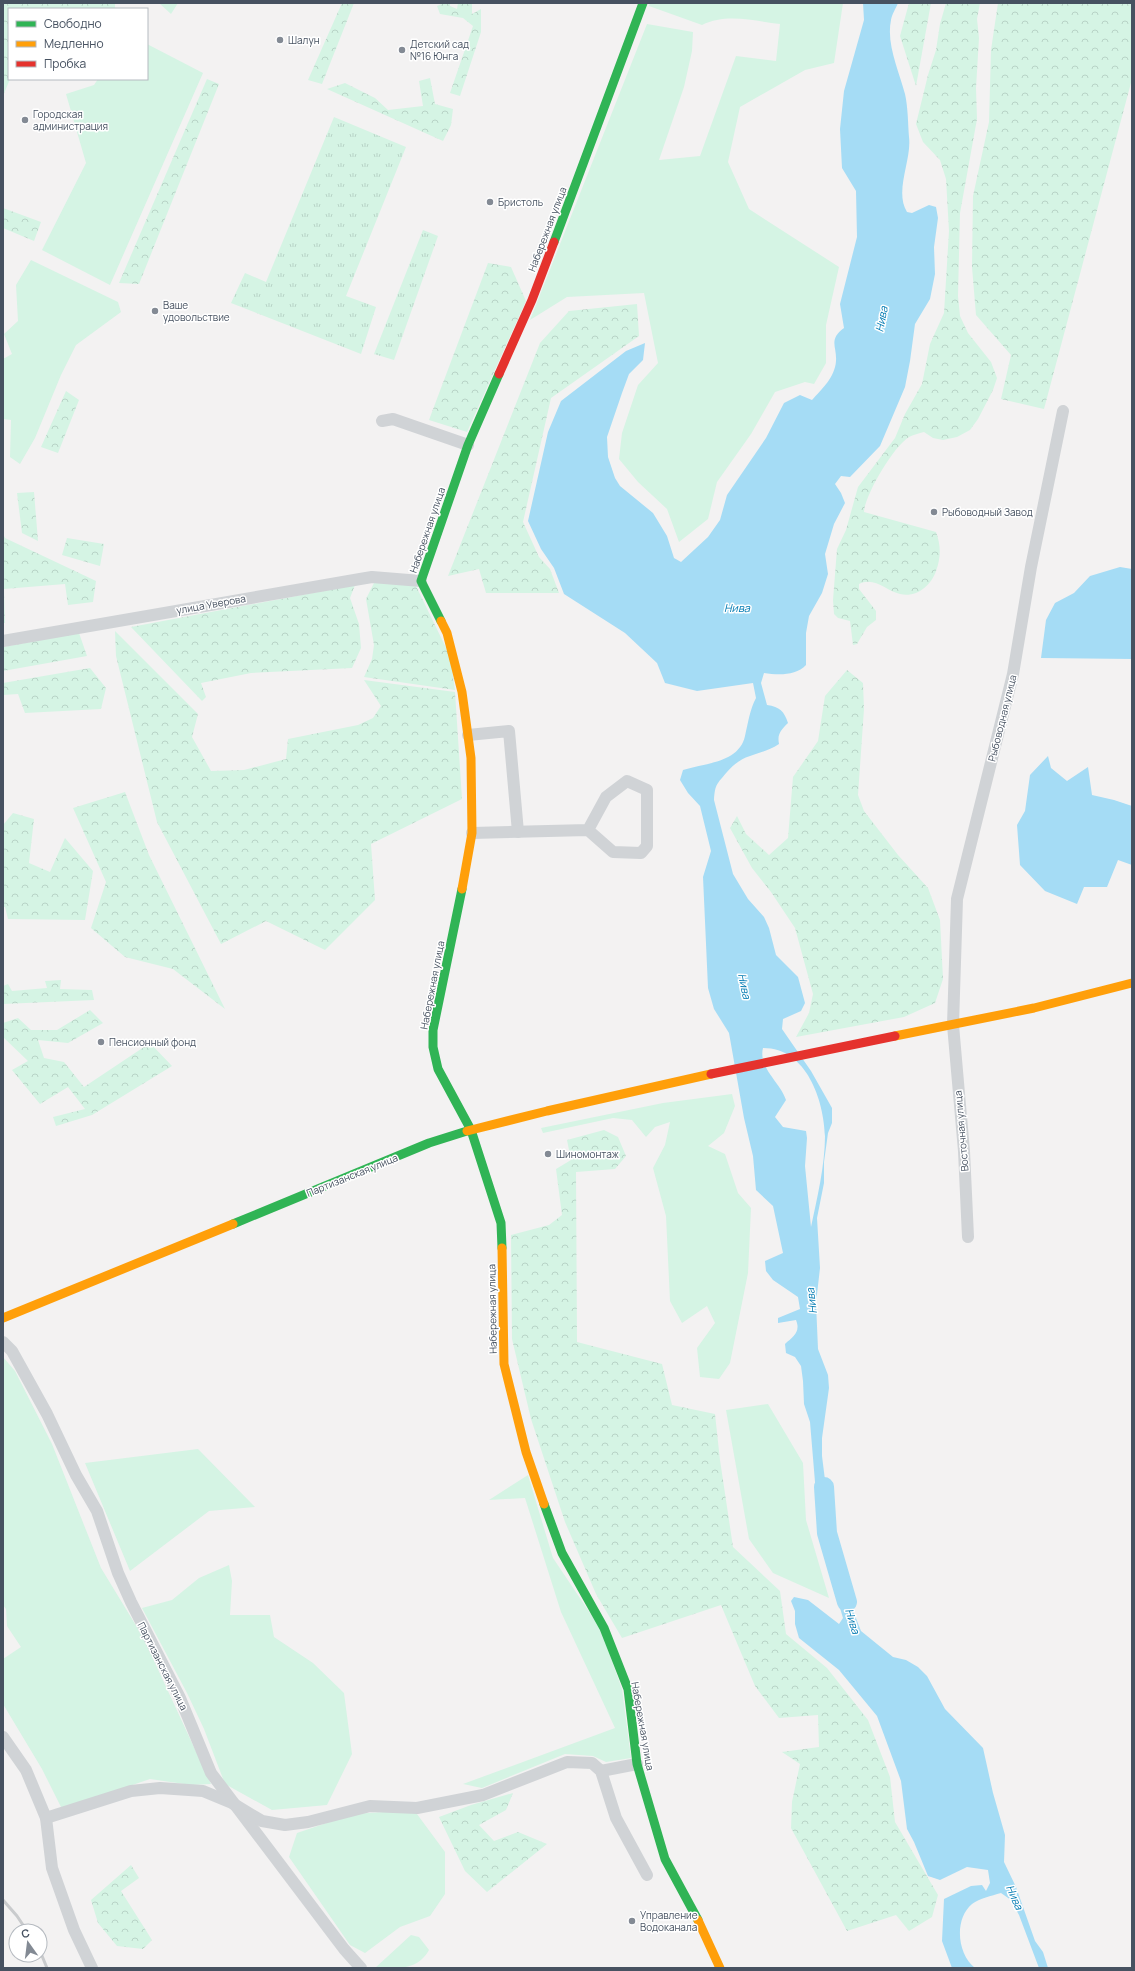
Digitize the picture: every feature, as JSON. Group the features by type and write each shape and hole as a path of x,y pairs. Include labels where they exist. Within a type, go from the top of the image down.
{"street":[{"name":"Набережная улица","path":"643,3 532,300 468,445 421,581 447,633 462,692 471,758 472,833 457,917 433,1030 433,1047 438,1069 471,1130 501,1224 504,1364 526,1452 562,1552 604,1628 628,1688 637,1764 665,1859 701,1926 720,1968"},
{"name":"Рыбоводная улица","path":"952,1025 957,899 1013,674 1031,567 1063,411"},
{"path":"382,420 393,419 468,445"},
{"name":"улица Уверова","path":"3,641 372,577 421,581"},
{"path":"468,735 509,731 518,832"},
{"path":"472,833 588,830 613,852 641,853 647,846 647,790 627,781 606,797 588,830"},
{"name":"Партизанская улица","path":"3,1318 429,1143 471,1130 714,1073 1034,1008 1132,982"},
{"name":"Восточная улица","path":"952,1025 964,1151 968,1237"},
{"name":"Партизанская улица","path":"3,1342 12,1351 48,1414 76,1475 97,1511 118,1573 131,1602 180,1698 211,1773 232,1803 344,1949 361,1968"},
{"path":"3,1737 26,1770 46,1818 52,1868 74,1930 92,1968"},
{"path":"46,1818 131,1791 160,1788 203,1791 232,1803 262,1821 285,1825 308,1822 370,1806 417,1808 483,1795 567,1762 592,1763 600,1771 616,1818 647,1876"},
{"path":"600,1771 637,1764"}],"green space":[{"path":"3,3 115,3 115,8 8,8 8,80 10,80 3,96"},
{"path":"159,3 178,3 171,14"},
{"path":"342,3 354,3 322,84 308,80"},
{"path":"444,3 450,3 450,6 457,9 458,3 472,3 472,14 481,9 481,32 460,96 450,93 473,26 463,18 440,14 437,6"},
{"path":"650,3 843,3 834,63 805,70 740,107 728,162 749,209 839,267 826,325 826,363 814,384 805,382 775,392 751,434 717,482 708,519 679,542 667,509 638,482 619,459 622,433 638,385 658,363 644,293 567,297 530,320 647,24 693,32 692,51 684,87 659,160 700,156 736,56 776,61 780,24 741,19 721,19 702,25 649,6"},
{"path":"909,3 931,3 916,86 900,36"},
{"path":"946,3 980,3 977,19 979,38 976,88 977,119 960,213 958,296 960,316 968,333 991,362 997,378 993,390 978,419 970,430 957,437 943,440 933,438 924,432 909,437 895,451 874,483 864,512 936,532 940,547 940,556 938,566 931,581 922,590 912,594 900,594 870,582 859,584 859,589 876,611 876,620 867,627 857,644 853,645 850,621 838,618 834,614 833,600 837,549 846,530 858,487 895,438 905,414 922,384 930,344 944,313 949,231 946,179 940,160 923,142 916,124 928,75 936,50 940,24"},
{"path":"998,3 1132,3 1132,79 1044,409 1001,399 1011,355 976,315 972,267 973,196 989,122 991,50"},
{"path":"148,45 203,73 110,285 42,250 86,163 66,94 94,85 97,80 148,80"},
{"path":"430,78 435,104 453,109 451,125 443,141 327,89 345,83 375,98 388,110 423,106 419,81"},
{"path":"207,79 219,84 139,284 119,283"},
{"path":"334,117 406,147 346,296 376,307 361,354 231,303 245,273 266,282"},
{"path":"3,208 41,222 34,241 3,228"},
{"path":"423,230 438,236 394,360 374,354"},
{"path":"31,260 118,302 121,312 76,345 61,375 35,438 20,464 10,457 11,420 3,419 3,359 12,354 4,334 18,321 16,285"},
{"path":"488,263 511,267 526,301 467,432 429,420"},
{"path":"637,304 639,336 551,398 523,522 539,557 550,569 559,593 486,593 479,569 448,576 540,343 569,311"},
{"path":"66,391 79,400 58,453 41,447"},
{"path":"34,492 38,541 22,533 17,493"},
{"path":"3,534 5,538 96,581 93,602 68,605 65,584 4,589 5,623 3,623"},
{"path":"67,538 104,544 100,566 62,555"},
{"path":"380,581 416,586 450,656 455,690 364,677 372,659 374,645 366,599 374,583"},
{"path":"355,585 350,598 359,624 361,648 352,668 251,673 201,683 206,697 202,701 131,627"},
{"path":"115,631 198,714 192,737 211,771 244,770 286,759 288,739 358,725 373,718 381,706 364,680 455,692 462,799 371,844 375,900 325,950 266,921 221,944 157,822 116,656"},
{"path":"79,633 87,656 3,671 3,647"},
{"path":"90,668 106,688 101,709 25,713 18,694 3,695 3,683"},
{"path":"847,670 863,683 864,709 858,795 864,811 898,855 928,888 940,920 943,979 935,1003 904,1017 796,1037 809,1013 813,994 795,928 771,892 752,868 730,828 737,816 746,834 769,855 788,838 793,777 818,741 825,696"},
{"path":"125,792 149,855 225,1009 173,969 125,957 91,928 106,882 73,808"},
{"path":"13,813 34,819 29,863 50,872 65,838 93,871 85,920 8,919 5,907 3,907 3,825"},
{"path":"61,980 60,989 92,990 94,1000 3,1004 3,986 8,984 12,991 47,988 45,981"},
{"path":"90,1010 103,1023 68,1043 38,1040 44,1058 64,1062 84,1087 150,1043 172,1066 92,1115 56,1126 53,1117 85,1109 68,1087 40,1104 12,1070 28,1061 3,1037 3,1023 18,1018 31,1030 57,1030"},
{"path":"732,1094 735,1106 724,1133 708,1146 725,1154 738,1193 751,1208 748,1273 730,1363 719,1379 700,1377 697,1348 715,1323 707,1306 682,1323 670,1301 666,1216 653,1168 665,1145 670,1122 655,1127 646,1137 632,1120 613,1118 543,1133 541,1128 663,1103"},
{"path":"604,1130 618,1137 626,1156 615,1169 576,1172 577,1342 662,1364 672,1405 715,1414 720,1460 733,1547 780,1591 786,1634 827,1668 868,1720 890,1777 895,1822 938,1895 932,1917 909,1931 896,1915 847,1931 791,1828 792,1802 800,1764 782,1752 819,1747 818,1715 779,1718 755,1686 721,1605 622,1638 596,1594 565,1522 531,1419 512,1339 511,1235 549,1225 562,1215 556,1169 571,1160 567,1140"},
{"path":"3,1357 15,1371 52,1444 101,1568 143,1637 211,1784 191,1785 150,1779 62,1809 42,1769 3,1704 3,1659 21,1647 7,1626 6,1609 3,1605"},
{"path":"768,1404 803,1463 806,1520 829,1598 773,1573 749,1539 726,1410"},
{"path":"198,1449 255,1507 209,1511 130,1571 85,1463"},
{"path":"528,1475 553,1558 600,1628 622,1689 631,1758 606,1762 593,1756 565,1754 482,1788 463,1784 615,1728 561,1612 525,1498 489,1500"},
{"path":"229,1565 232,1581 230,1615 270,1615 274,1637 313,1663 344,1693 352,1754 327,1805 272,1810 225,1784 204,1729 187,1693 142,1608 172,1600 199,1578"},
{"path":"513,1793 506,1810 479,1825 494,1841 518,1832 547,1844 487,1892 465,1871 439,1817 471,1805"},
{"path":"414,1810 445,1852 445,1894 430,1916 400,1927 365,1953 350,1945 289,1857 297,1833 353,1814"},
{"path":"131,1865 139,1878 121,1891 152,1940 143,1949 117,1946 98,1923 91,1900"},
{"path":"411,1935 419,1937 429,1950 419,1962 399,1968 375,1968"}],"water":[{"name":"Нива","path":"863,3 898,3 893,13 890,38 905,94 907,110 909,146 903,185 903,204 907,212 912,213 929,205 936,207 938,218 934,247 935,274 930,299 915,324 905,387 880,446 850,477 841,476 835,484 845,503 834,524 825,554 828,574 822,593 809,616 806,633 806,665 802,669 792,673 764,673 761,683 767,705 781,710 788,723 780,732 779,744 739,761 727,772 717,784 714,800 733,874 748,899 764,917 769,928 776,955 798,977 805,1003 801,1011 783,1019 782,1029 811,1071 832,1108 832,1123 828,1133 824,1162 824,1183 817,1218 820,1268 816,1303 818,1349 828,1375 829,1388 822,1438 822,1456 826,1488 825,1530 832,1557 861,1631 893,1657 906,1660 918,1667 927,1676 945,1709 983,1748 993,1793 1005,1835 1004,1862 1016,1887 1035,1941 1043,1952 1048,1968 1039,1968 1019,1915 1011,1900 1001,1893 978,1900 966,1910 960,1927 961,1946 969,1962 975,1968 952,1968 942,1941 944,1899 971,1886 982,1885 986,1891 990,1883 988,1870 967,1867 940,1880 928,1876 907,1829 901,1781 877,1716 839,1670 799,1638 795,1624 795,1611 791,1601 794,1597 808,1600 839,1624 843,1618 817,1531 817,1506 810,1422 804,1404 801,1366 795,1357 786,1353 785,1344 791,1339 798,1328 796,1320 778,1323 778,1318 800,1309 798,1297 773,1280 766,1271 765,1261 783,1253 773,1206 756,1190 753,1156 744,1118 729,1033 714,1009 708,988 703,877 711,851 700,806 688,793 680,780 683,770 729,757 742,745 756,698 753,683 697,691 665,683 657,663 625,633 564,594 554,568 541,549 528,521 548,432 561,401 626,351 645,343 643,360 629,374 607,437 608,457 615,478 620,486 653,513 667,536 674,558 681,562 708,537 720,520 727,495 766,438 784,403 800,395 812,400 831,377 836,361 834,343 836,336 844,328 840,304 857,237 856,191 842,168 840,129 844,91 864,20","holes":["763,1048 778,1050 791,1057 802,1067 810,1079 817,1093 824,1122 824,1159 811,1227 805,1166 806,1131 783,1127 775,1117 786,1100 767,1069 762,1055"]},
{"path":"1120,567 1132,569 1132,659 1041,658 1046,620 1055,603 1074,593 1090,576"},
{"path":"1048,756 1051,768 1067,781 1088,767 1092,795 1132,806 1132,865 1118,860 1107,887 1084,887 1077,904 1045,891 1020,865 1017,825 1025,811 1030,775"}],"waterway":[{"name":"Нива","path":"824,1487 827,1533 847,1602"}],"railway":[{"path":"3,1900 22,1923"},
{"path":"45,1963 47,1968"}],"traffic: fast":[{"path":"554,242 643,3"},
{"path":"441,621 421,581 468,445 499,374"},
{"path":"462,889 433,1030 433,1047 438,1069 471,1130 501,1223 502,1248"},
{"path":"233,1224 429,1143 467,1131"},
{"path":"544,1504 562,1553 604,1628 628,1689 637,1764 665,1859 698,1920"}],"traffic: slow":[{"path":"441,621 447,633 462,692 471,758 472,833 462,889"},
{"path":"895,1036 1034,1008 1132,983"},
{"path":"467,1131 547,1111 711,1074"},
{"path":"3,1318 233,1224"},
{"path":"502,1248 504,1364 526,1452 544,1504"},
{"path":"698,1920 720,1968"}],"traffic: jam":[{"path":"499,374 532,300 554,242"},
{"path":"711,1074 895,1036"}],"place":[{"name":"Шалун","path":"280,40"},
{"name":"Детский сад №16 Юнга","path":"402,50"},
{"name":"Городская администрация","path":"25,120"},
{"name":"Бристоль","path":"490,202"},
{"name":"Ваше удовольствие","path":"155,311"},
{"name":"Рыбоводный Завод","path":"934,512"},
{"name":"Пенсионный фонд","path":"101,1042"},
{"name":"Шиномонтаж","path":"548,1154"},
{"name":"Управление Водоканала","path":"632,1921"}]}
